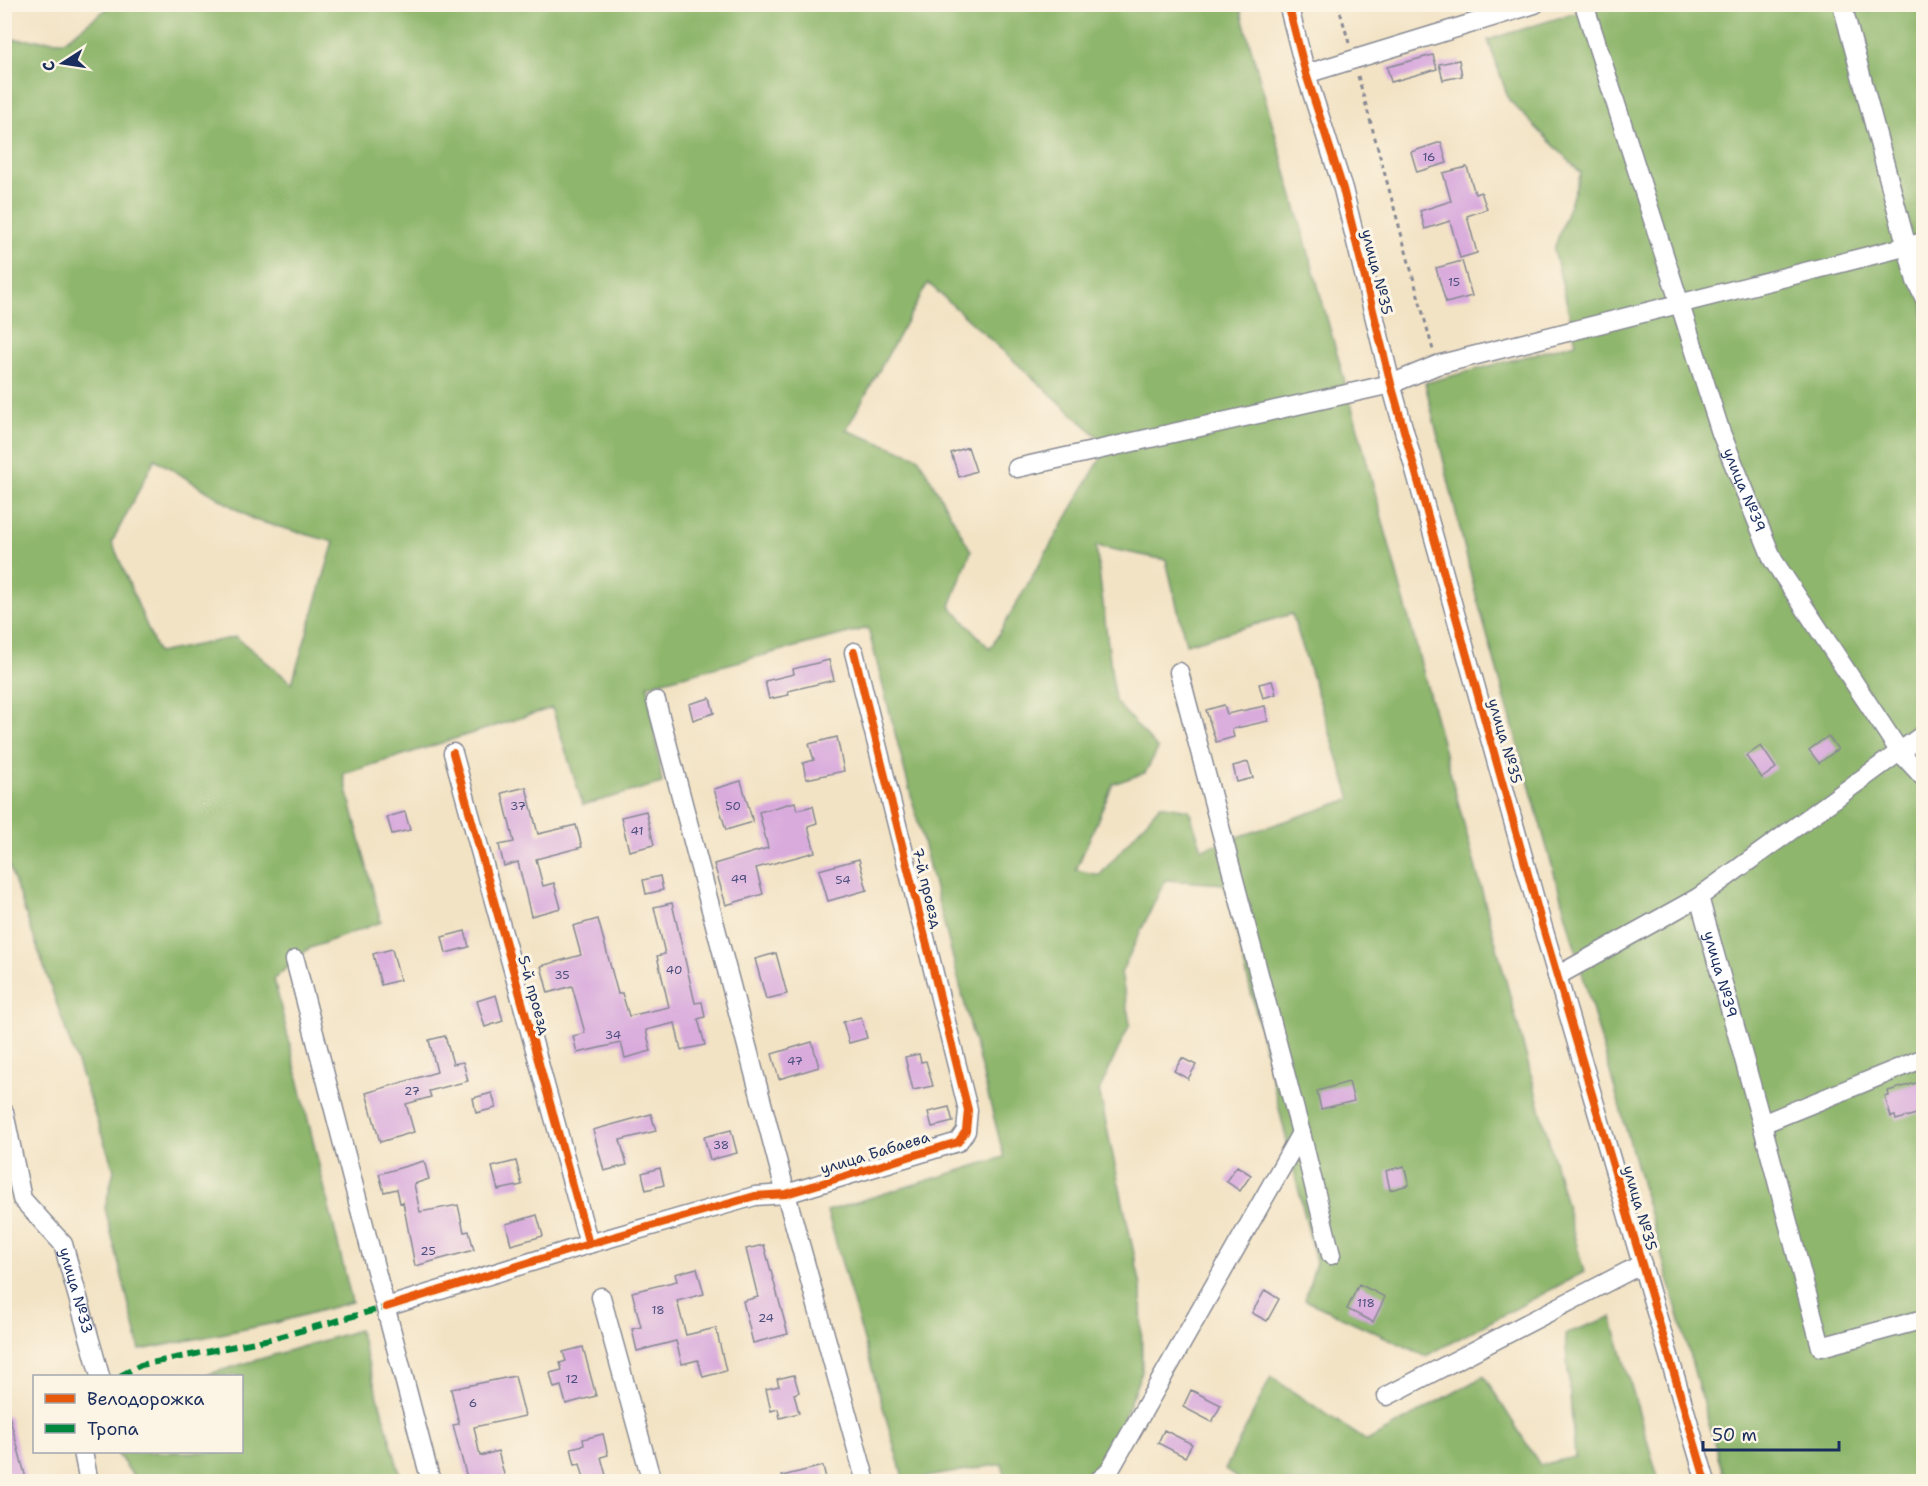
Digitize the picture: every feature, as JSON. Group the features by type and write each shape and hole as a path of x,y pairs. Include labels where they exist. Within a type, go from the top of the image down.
{"street":[{"name":"улица №35","path":"1288,4 1306,74 1342,189 1391,384 1557,976 1706,1482"},
{"path":"1306,74 1535,4"},
{"name":"улица №39","path":"1584,4 1721,433 1773,560 1900,752 1923,778"},
{"path":"1842,4 1915,244 1923,297"},
{"path":"1017,468 1391,384 1437,365 1915,244"},
{"name":"7-й проезд","path":"854,652 968,1110 966,1131"},
{"path":"1179,672 1331,1255"},
{"path":"656,701 786,1194 867,1482"},
{"path":"1557,976 1699,897 1923,735"},
{"name":"5-й проезд","path":"453,753 589,1244"},
{"name":"улица №39","path":"1699,897 1821,1347 1923,1319"},
{"path":"295,960 430,1482"},
{"path":"1762,1124 1923,1058"},
{"name":"улица №33","path":"4,1112 22,1198 63,1244 99,1375"},
{"name":"улица Бабаева","path":"386,1307 589,1244 755,1196 786,1194 958,1142 966,1131"},
{"path":"1097,1482 1108,1473 1156,1393 1300,1133"},
{"path":"1387,1396 1642,1263"},
{"path":"601,1297 652,1482"},
{"path":"83,1453 88,1482"}],"path":[{"path":"1338,4 1437,365"}],"green space":[{"path":"113,4 1239,5 1357,425 1584,1272 1426,1356 1305,1300 1316,1262 1225,884 1165,880 1121,973 1130,1024 1099,1091 1141,1286 1142,1371 1107,1460 1077,1481 1006,1481 1002,1464 904,1481 827,1211 1004,1157 868,628 648,685 662,783 583,805 552,708 343,774 381,922 308,949 274,979 352,1302 275,1323 140,1350 105,1208 114,1170 5,854 4,39 64,41","holes":["928,283 1108,446 990,649 950,606 971,551 918,457 846,430","155,459 254,520 334,542 292,683 236,637 158,653 112,542","1096,546 1166,560 1186,644 1292,614 1351,799 1202,849 1189,810 1160,805 1100,875 1076,870 1113,784 1145,773 1158,749 1115,701"]},
{"path":"1610,5 1923,5 1923,1481 1725,1481 1475,592 1425,383 1576,343 1554,249 1581,173 1509,100 1488,40 1571,14"},
{"path":"1611,1317 1659,1481 1243,1482 1225,1470 1271,1377 1367,1441 1484,1376 1540,1465 1575,1457 1565,1334"},
{"path":"359,1330 402,1481 137,1481 117,1453 243,1453 243,1375 205,1375"}],"building":[{"path":"1433,55 1437,69 1391,82 1387,67"},
{"path":"1459,60 1462,76 1443,80 1439,64"},
{"path":"1441,142 1447,163 1417,172 1411,152"},
{"path":"1467,167 1475,194 1481,192 1487,209 1467,216 1477,253 1460,258 1450,221 1425,229 1420,211 1451,201 1443,173"},
{"path":"1462,261 1472,296 1446,303 1436,268"},
{"path":"968,447 976,471 959,477 951,453"},
{"path":"829,660 834,680 788,691 789,695 769,699 765,681 794,674 793,669"},
{"path":"1272,681 1276,694 1263,698 1259,684"},
{"path":"710,698 714,713 693,720 689,704"},
{"path":"1224,705 1227,714 1265,706 1268,721 1232,729 1234,737 1216,742 1206,710"},
{"path":"1828,736 1838,749 1819,763 1809,750"},
{"path":"837,737 844,771 806,779 803,763 814,760 809,744"},
{"path":"1761,746 1776,768 1762,778 1746,756"},
{"path":"1248,762 1253,778 1237,782 1233,766"},
{"path":"741,781 753,822 726,830 714,789"},
{"path":"526,787 538,834 576,825 582,847 536,859 543,886 554,883 561,908 531,916 518,862 504,866 499,845 514,842 502,793"},
{"path":"795,802 797,810 813,806 817,823 808,826 815,852 756,868 763,894 726,905 714,864 768,848 759,812"},
{"path":"646,811 654,845 629,851 621,817"},
{"path":"405,812 410,830 392,834 387,817"},
{"path":"859,859 867,890 828,901 819,870"},
{"path":"660,876 663,890 646,894 643,880"},
{"path":"672,903 695,1003 702,1002 705,1017 698,1019 705,1045 681,1050 675,1023 646,1030 651,1051 625,1058 621,1043 577,1053 573,1036 585,1033 572,986 548,993 541,966 581,955 573,926 598,919 618,994 622,993 629,1016 669,1007 657,956 665,954 654,907"},
{"path":"465,931 469,947 446,953 442,937"},
{"path":"392,949 400,980 381,985 373,954"},
{"path":"776,953 787,994 766,999 755,959"},
{"path":"496,995 503,1021 485,1027 477,1001"},
{"path":"861,1017 867,1038 849,1043 843,1022"},
{"path":"445,1036 453,1064 463,1062 468,1081 429,1091 431,1097 406,1104 414,1132 380,1142 366,1093 437,1072 429,1040"},
{"path":"812,1042 819,1067 779,1079 772,1054"},
{"path":"919,1054 921,1062 926,1061 933,1086 913,1090 905,1057"},
{"path":"1182,1058 1196,1065 1188,1079 1174,1071"},
{"path":"1923,1081 1923,1112 1896,1120 1895,1116 1891,1117 1885,1097 1889,1096 1888,1091"},
{"path":"1349,1082 1354,1101 1321,1109 1317,1091"},
{"path":"492,1093 496,1108 476,1113 473,1098"},
{"path":"949,1107 953,1122 932,1127 928,1112"},
{"path":"651,1114 656,1131 620,1140 627,1165 604,1171 593,1130"},
{"path":"731,1130 737,1153 710,1160 704,1137"},
{"path":"424,1161 429,1179 414,1184 420,1212 458,1205 464,1232 469,1231 474,1250 415,1266 403,1202 400,1203 397,1189 384,1192 379,1174"},
{"path":"516,1161 522,1185 498,1190 492,1167"},
{"path":"1237,1166 1251,1175 1240,1191 1226,1181"},
{"path":"1404,1166 1409,1185 1390,1190 1386,1171"},
{"path":"660,1168 664,1185 646,1190 642,1173"},
{"path":"537,1215 543,1236 511,1245 506,1224"},
{"path":"764,1245 788,1334 753,1343 743,1301 758,1297 746,1249"},
{"path":"697,1268 704,1294 677,1301 686,1335 716,1328 726,1371 703,1377 698,1360 682,1364 676,1341 637,1351 632,1329 641,1327 632,1292 677,1281 675,1274"},
{"path":"1359,1284 1385,1297 1373,1322 1347,1309"},
{"path":"1265,1290 1279,1299 1267,1321 1252,1313"},
{"path":"583,1347 596,1396 566,1404 561,1386 554,1388 550,1373 562,1370 560,1363 566,1361 563,1352"},
{"path":"794,1375 799,1392 794,1394 799,1413 780,1418 778,1409 771,1411 766,1389 779,1386 777,1379"},
{"path":"515,1376 525,1416 474,1427 480,1456 498,1451 506,1482 468,1482 453,1425 459,1424 451,1389"},
{"path":"1191,1390 1221,1405 1212,1422 1183,1407"},
{"path":"9,1415 27,1482 4,1482 4,1416"},
{"path":"1164,1430 1192,1444 1185,1457 1158,1443"},
{"path":"603,1434 608,1455 601,1457 607,1479 585,1482 580,1464 575,1465 571,1448 584,1445 583,1439"},
{"path":"823,1466 827,1482 783,1482 782,1476"}],"marked path":[{"path":"122,1375 141,1365 275,1338 386,1307"}],"cycle path":[{"path":"1288,4 1306,74 1343,189 1391,384 1541,921 1706,1482"},
{"path":"386,1307 589,1244 755,1196 786,1194 958,1142 966,1131 968,1110 854,652"},
{"path":"453,753 589,1244"}]}
